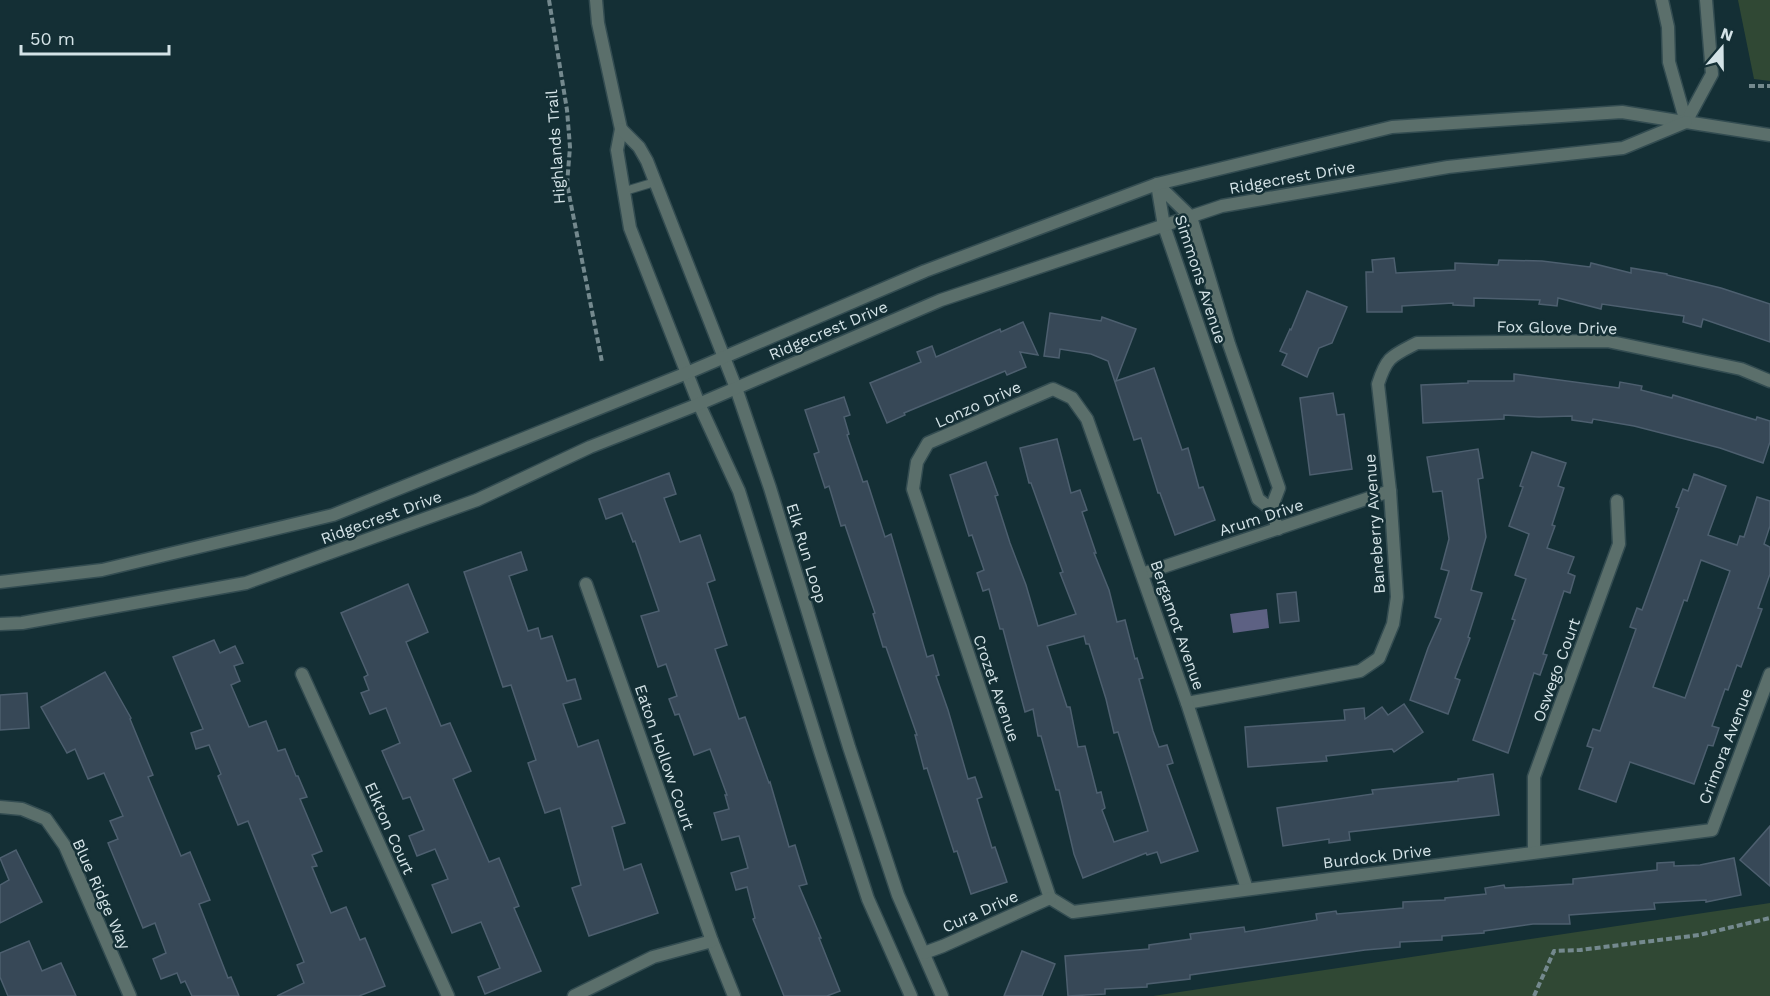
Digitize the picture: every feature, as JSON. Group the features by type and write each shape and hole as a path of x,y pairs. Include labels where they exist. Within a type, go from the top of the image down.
{"street":[{"name":"Elk Run Loop","path":"596,0 598,23 621,129 617,150 630,228 699,404 740,491 868,899 911,996"},
{"path":"1662,0 1668,27 1669,62 1686,122"},
{"path":"1686,122 1712,74 1706,0"},
{"name":"Ridgecrest Drive","path":"0,582 102,570 333,515 687,373 925,271 1157,184 1392,128 1622,112 1770,135"},
{"name":"Ridgecrest Drive","path":"0,624 22,623 246,583 477,500 590,447 699,404 941,300 1222,206 1448,167 1623,148 1686,122"},
{"name":"Elk Run Loop","path":"621,129 639,147 725,356 770,488 849,747 898,895 942,996"},
{"name":"Simmons Avenue","path":"1157,184 1191,217 1229,344 1279,488 1271,508"},
{"name":"Simmons Avenue","path":"1157,184 1164,226 1258,499 1271,508 1278,529"},
{"name":"Fox Glove Drive","path":"1384,367 1391,356 1417,343 1607,341 1741,369 1770,381"},
{"name":"Baneberry Avenue","path":"1187,703 1360,672 1379,658 1394,624 1397,597 1390,491 1378,384 1384,367"},
{"name":"Lonzo Drive","path":"913,489 917,462 928,443 1053,388"},
{"name":"Bergamot Avenue","path":"1053,388 1072,398 1088,419 1187,703 1247,889"},
{"name":"Crozet Avenue","path":"913,489 1050,898"},
{"name":"Arum Drive","path":"1142,574 1390,491"},
{"name":"Oswego Court","path":"1534,852 1534,777 1619,544 1617,501"},
{"name":"Eaton Hollow Court","path":"586,584 712,941 734,996"},
{"name":"Elkton Court","path":"302,674 448,996"},
{"name":"Crimora Avenue","path":"1712,830 1770,674"},
{"name":"Blue Ridge Way","path":"0,807 22,808 46,819 65,846 130,996"},
{"name":"Burdock Drive","path":"1050,898 1073,912 1712,830"},
{"name":"Cura Drive","path":"924,953 1050,898"},
{"path":"574,996 653,957 712,941"}],"lane":[{"path":"625,191 655,182"}],"path":[{"name":"Highlands Trail","path":"549,0 567,110 570,147 567,184 602,362"},
{"path":"1749,86 1770,86"},
{"path":"1534,996 1554,951 1580,950 1700,935 1770,918"}],"green space":[{"path":"1738,0 1770,0 1770,81 1754,79"},
{"path":"1770,903 1770,996 1153,996"}],"water":[{"path":"1267,609 1269,628 1233,633 1230,614"}],"building":[{"path":"1394,258 1396,273 1455,270 1455,263 1498,265 1499,260 1542,261 1590,267 1591,263 1631,273 1631,268 1667,274 1770,304 1770,342 1703,319 1701,327 1683,322 1684,316 1602,304 1601,309 1558,298 1557,306 1539,304 1540,300 1474,298 1474,306 1453,305 1453,303 1402,306 1402,312 1367,312 1366,272 1373,272 1372,260"},
{"path":"1307,291 1347,307 1332,343 1319,348 1307,377 1282,365 1287,354 1280,351"},
{"path":"1050,313 1101,321 1102,317 1136,329 1116,381 1154,368 1182,450 1188,448 1199,488 1203,487 1215,520 1175,535 1160,493 1158,493 1141,438 1134,440 1108,361 1091,354 1060,349 1059,358 1044,356"},
{"path":"1023,322 1038,355 1020,352 1026,367 1007,375 1005,371 904,413 905,415 887,423 870,383 921,362 917,352 932,346 936,357 1000,329 1001,332"},
{"path":"1514,374 1619,388 1620,382 1642,386 1641,390 1672,398 1673,395 1756,420 1757,417 1770,421 1770,442 1763,463 1720,448 1634,426 1593,419 1592,423 1572,420 1572,416 1504,415 1504,419 1423,423 1421,385 1468,383 1468,381 1514,381"},
{"path":"1333,393 1337,415 1344,414 1352,469 1310,475 1300,398"},
{"path":"844,397 850,415 844,417 849,434 847,435 863,482 867,481 885,537 891,534 927,657 933,655 939,675 936,676 968,779 975,777 982,797 977,799 992,848 995,847 1007,882 971,894 957,851 954,852 927,768 924,769 915,735 917,735 886,647 883,647 873,614 875,613 845,525 841,526 829,486 825,488 814,454 819,452 805,410"},
{"path":"1057,439 1071,493 1080,490 1087,510 1082,512 1096,553 1094,553 1109,590 1117,622 1125,620 1135,659 1137,658 1143,678 1139,679 1153,731 1159,747 1167,745 1173,763 1167,765 1198,851 1161,863 1157,852 1147,855 1146,853 1083,878 1074,854 1059,790 1056,790 1041,736 1038,736 1033,709 1025,712 1003,629 1000,629 989,589 983,591 977,573 984,570 972,535 969,536 950,475 986,462 1038,626 1076,614 1060,573 1063,572 1031,483 1029,483 1020,448","holes":["1084,636 1086,644 1089,644 1114,733 1118,732 1148,831 1114,842 1102,810 1105,808 1101,792 1097,793 1085,746 1078,747 1070,707 1067,707 1047,646"]},
{"path":"1478,449 1483,478 1478,479 1486,537 1471,590 1482,593 1468,637 1470,638 1455,678 1460,680 1448,714 1410,700 1441,619 1435,617 1449,571 1441,569 1449,539 1442,491 1433,492 1427,457"},
{"path":"1532,452 1566,463 1558,486 1564,488 1547,548 1574,557 1568,573 1575,576 1570,593 1564,591 1543,654 1547,655 1540,675 1534,673 1508,753 1473,740 1515,620 1512,619 1526,579 1515,575 1529,534 1509,526"},
{"path":"669,473 676,494 664,498 680,542 700,535 715,580 707,583 727,645 715,649 739,719 745,717 770,782 789,847 795,845 807,884 799,886 840,991 827,996 784,996 753,919 755,918 747,887 736,890 731,873 748,868 739,836 722,840 714,813 729,809 725,795 727,795 710,749 694,755 679,714 675,715 669,699 677,696 666,664 658,667 641,616 659,611 635,541 633,542 622,513 606,519 599,499"},
{"path":"1694,474 1726,486 1708,535 1737,545 1740,536 1744,537 1757,497 1770,501 1770,526 1764,544 1770,547 1770,574 1758,608 1762,609 1741,667 1737,665 1728,690 1725,689 1712,726 1719,728 1713,746 1708,745 1694,784 1630,762 1616,802 1579,789 1593,748 1587,746 1593,729 1600,731 1636,629 1630,627 1637,608 1642,610 1679,508 1676,507 1683,489 1688,491","holes":["1701,560 1730,571 1685,698 1653,687"]},
{"path":"521,552 527,570 509,576 528,631 538,628 541,639 552,636 567,681 575,679 581,699 563,704 578,747 598,740 625,823 612,827 624,870 641,864 658,913 589,936 572,888 581,885 560,808 545,813 528,763 536,760 511,685 503,687 464,572"},
{"path":"408,584 428,632 406,642 441,726 450,723 471,771 453,779 489,862 499,858 519,906 514,908 541,971 485,994 478,977 500,968 481,922 452,933 432,885 448,879 435,849 417,856 409,836 424,830 410,797 403,799 382,751 400,743 386,708 370,714 361,693 369,690 364,677 368,675 341,613"},
{"path":"1296,592 1299,621 1280,623 1277,594"},
{"path":"214,640 220,653 235,646 243,663 234,666 240,681 231,685 249,727 266,721 278,751 285,749 296,776 298,776 307,797 300,799 322,851 312,855 317,866 312,867 331,913 346,907 360,940 365,938 385,986 359,996 277,996 304,983 297,965 304,962 248,821 238,825 218,776 221,774 209,745 196,749 191,733 203,729 173,657"},
{"path":"105,672 131,718 153,775 148,777 181,856 190,852 210,900 199,904 228,978 231,977 239,996 192,996 185,981 181,983 177,973 161,979 153,959 166,953 155,923 143,928 108,843 118,839 110,821 123,816 104,773 88,779 75,749 67,753 41,707"},
{"path":"27,693 29,728 0,730 0,695"},
{"path":"1404,704 1423,732 1394,752 1392,749 1326,756 1327,761 1248,767 1245,727 1345,720 1344,710 1364,708 1365,719 1382,707 1388,715"},
{"path":"1493,774 1499,815 1349,832 1350,840 1329,843 1329,839 1283,846 1277,808 1373,794 1372,790 1458,781 1458,779"},
{"path":"1770,826 1770,886 1740,860"},
{"path":"16,850 42,902 0,923 0,885 9,880 0,858"},
{"path":"1734,858 1741,895 1706,902 1706,900 1654,903 1655,909 1569,915 1570,924 1533,924 1484,931 1484,933 1442,936 1442,940 1400,942 1400,947 1190,975 1190,979 1147,984 1147,987 1105,989 1105,994 1068,996 1065,956 1149,949 1149,945 1191,939 1190,934 1244,927 1245,932 1317,920 1316,914 1336,911 1337,914 1403,908 1403,902 1445,900 1445,898 1486,894 1485,888 1504,885 1505,888 1573,884 1573,879 1657,870 1657,863 1674,862 1674,866 1700,865"},
{"path":"29,941 42,971 61,963 76,996 8,996 0,977 0,953"},
{"path":"1022,951 1055,964 1042,996 1004,996"}]}
